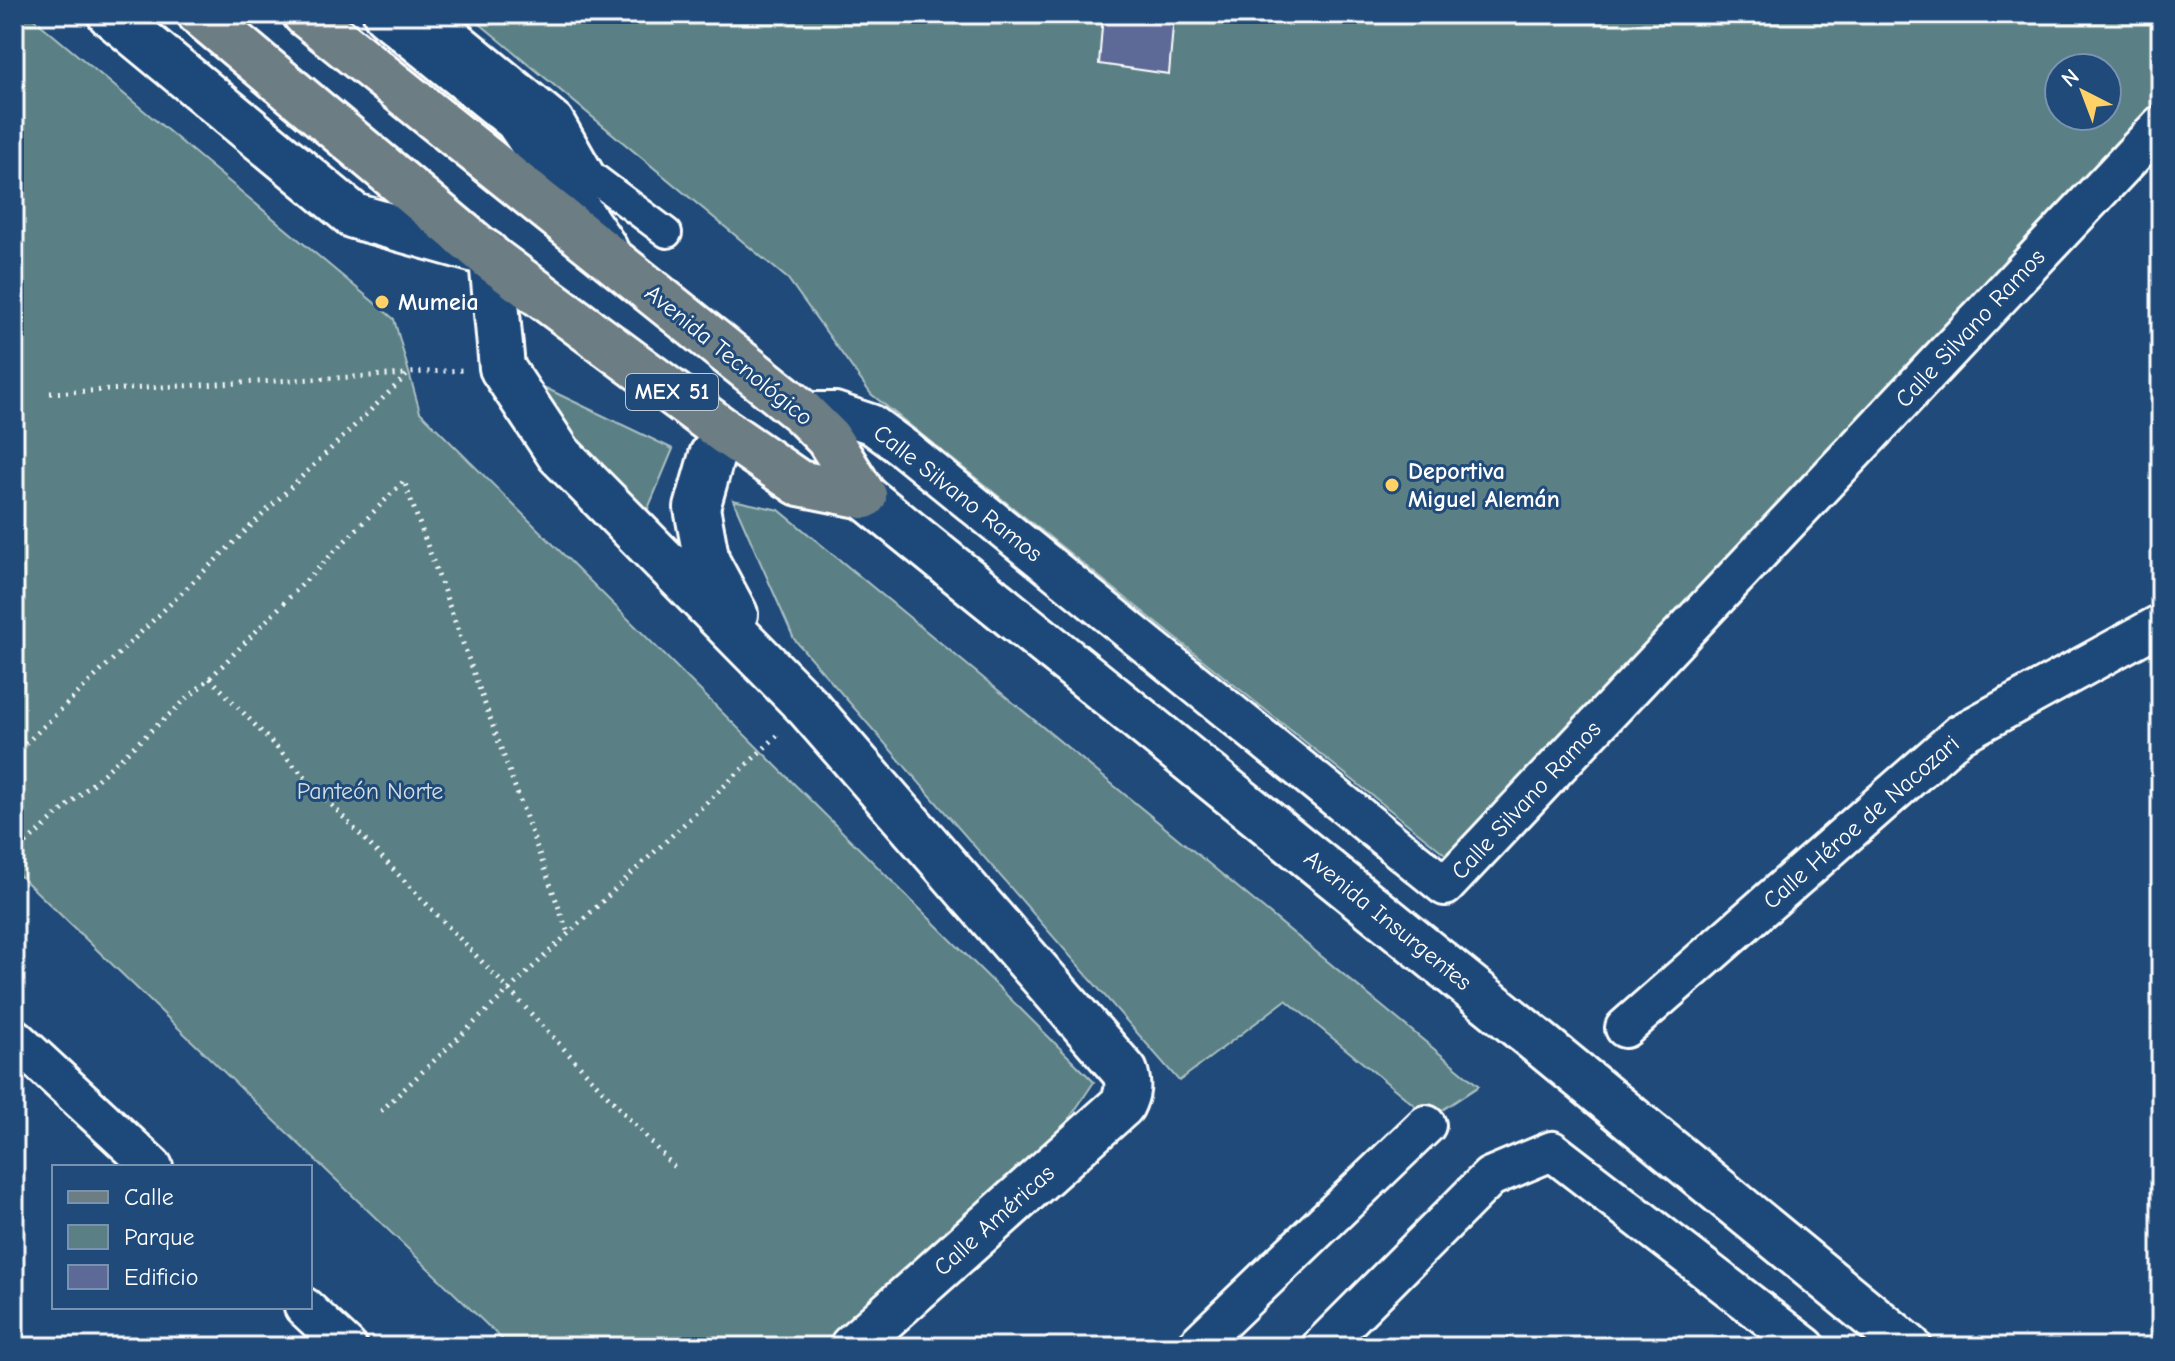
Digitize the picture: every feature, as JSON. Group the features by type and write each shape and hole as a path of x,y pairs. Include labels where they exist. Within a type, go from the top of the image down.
{"main road":[{"name":"MEX 51","path":"200,14 489,256 728,434 799,483 864,496"},
{"name":"Avenida Tecnológico","path":"305,14 802,412 828,438 864,496"}],"street":[{"path":"110,14 354,216 489,256 502,368 559,454 808,707"},
{"path":"386,14 517,120 667,233"},
{"path":"432,14 558,118 591,176"},
{"path":"517,120 613,261"},
{"name":"Calle Silvano Ramos","path":"802,412 835,412 871,424 905,449 1445,886 2161,125"},
{"path":"728,434 712,455 697,508 707,562 756,655"},
{"name":"Avenida Insurgentes","path":"864,496 1909,1347"},
{"name":"Calle Héroe de Nacozari","path":"1625,1028 1960,734 2161,624"},
{"name":"Calle Américas","path":"808,707 1125,1072 1129,1087 1122,1105 852,1347"},
{"path":"14,1038 151,1165"},
{"path":"1195,1347 1426,1125"},
{"path":"1321,1347 1490,1177 1552,1151 1806,1347"},
{"path":"306,1309 347,1347"}],"path":[{"path":"50,393 502,368"},
{"path":"14,755 409,373"},
{"path":"14,854 210,678 404,481 568,933"},
{"path":"210,678 675,1168"},
{"path":"381,1111 808,707"}],"green space":[{"name":"Panteón Norte","path":"14,14 28,14 394,319 420,412 1094,1082 1026,1183 819,1347 510,1347 14,870"},
{"name":"Deportiva Miguel Alemán","path":"468,14 2161,14 2161,96 1450,858 871,394 788,279"},
{"path":"512,372 673,449 642,523"},
{"path":"733,500 779,510 1479,1086 1430,1118 1286,1000 1179,1081 794,639"}],"building":[{"path":"1103,14 1174,14 1169,74 1099,64"}],"place":[{"name":"Mumeia","path":"382,302"},
{"name":"Deportiva Miguel Alemán","path":"1392,485"}]}
